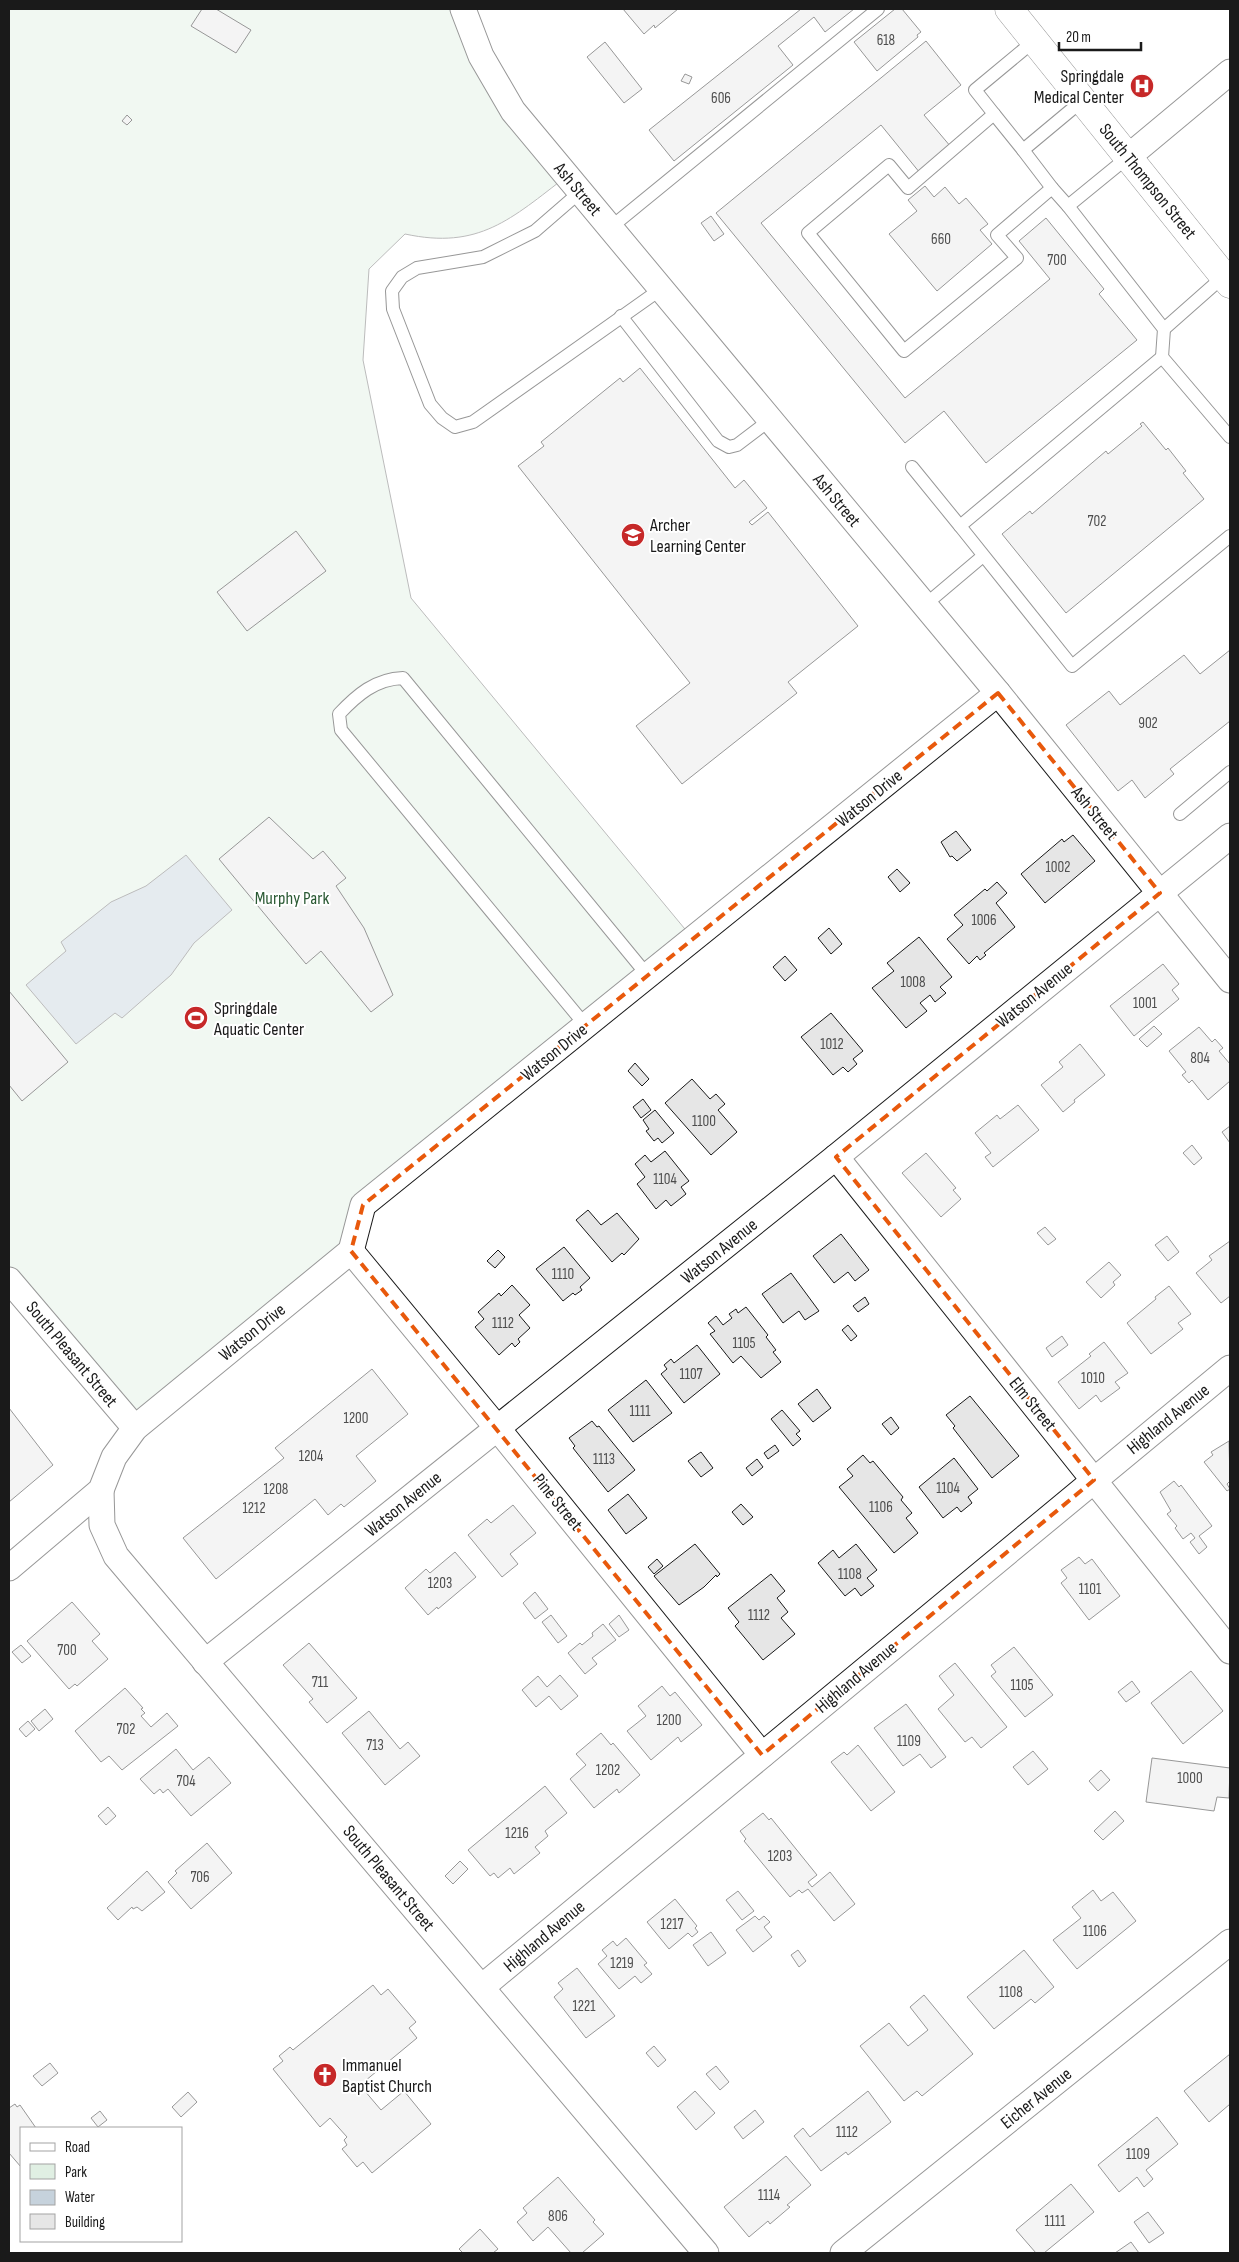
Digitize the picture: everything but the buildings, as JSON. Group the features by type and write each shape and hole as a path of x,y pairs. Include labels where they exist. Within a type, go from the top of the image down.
{"main road":[{"name":"South Thompson Street","path":"1009,9 1227,280"}],"street":[{"name":"Ash Street","path":"464,9 481,56 513,111 998,693 1230,980"},
{"path":"1128,157 1230,72"},
{"name":"Watson Drive","path":"135,1428 351,1252 363,1205 998,693"},
{"name":"Watson Avenue","path":"205,1662 836,1157 1230,836"},
{"name":"Elm Street","path":"836,1157 1230,1651"},
{"name":"Pine Street","path":"351,1252 498,1429 762,1755"},
{"name":"South Pleasant Street","path":"9,1280 135,1428"},
{"name":"Highland Avenue","path":"482,1987 1230,1368"},
{"path":"9,1568 101,1490 114,1457 135,1428"},
{"name":"South Pleasant Street","path":"101,1490 102,1525 116,1556 706,2253"},
{"name":"Eicher Avenue","path":"843,2253 1230,1942"}],"lane":[{"path":"610,228 878,9"},
{"path":"1034,41 975,90 1164,329 1162,357 1230,437"},
{"path":"1023,150 1082,100"},
{"path":"994,114 908,188 889,165 808,233 904,351 1017,258 997,235 1052,188"},
{"path":"1068,206 1128,157"},
{"path":"580,192 535,231 483,257 417,268 402,277 392,291 393,309 430,404 442,418 455,427 472,422 661,289"},
{"path":"1164,329 1227,280"},
{"path":"621,316 718,441 729,447 737,445 770,420"},
{"path":"960,526 1162,357"},
{"path":"912,467 1072,666 1230,536"},
{"path":"924,605 983,556"},
{"path":"586,1026 342,730 339,714 355,698 375,684 391,678 403,678 648,976"},
{"path":"1180,814 1230,772"}],"highlighted area":[{"path":"998,693 1160,893 836,1157 1094,1480 762,1755 351,1251 363,1205"}],"green space":[{"name":"Murphy Park","path":"9,9 463,9 567,176 511,217 493,227 474,234 454,238 431,238 405,234 369,269 363,360 411,598 694,940 363,1205 351,1251 135,1428 9,1280"}],"water":[{"path":"186,855 232,910 194,943 171,975 122,1018 115,1013 76,1044 26,985 66,951 61,942 111,902 146,886"}],"place":[{"name":"Springdale Medical Center","path":"1142,86"},
{"name":"Archer Learning Center","path":"633,535"},
{"name":"Springdale Aquatic Center","path":"196,1018"},
{"name":"Immanuel Baptist Church","path":"325,2075"}]}
